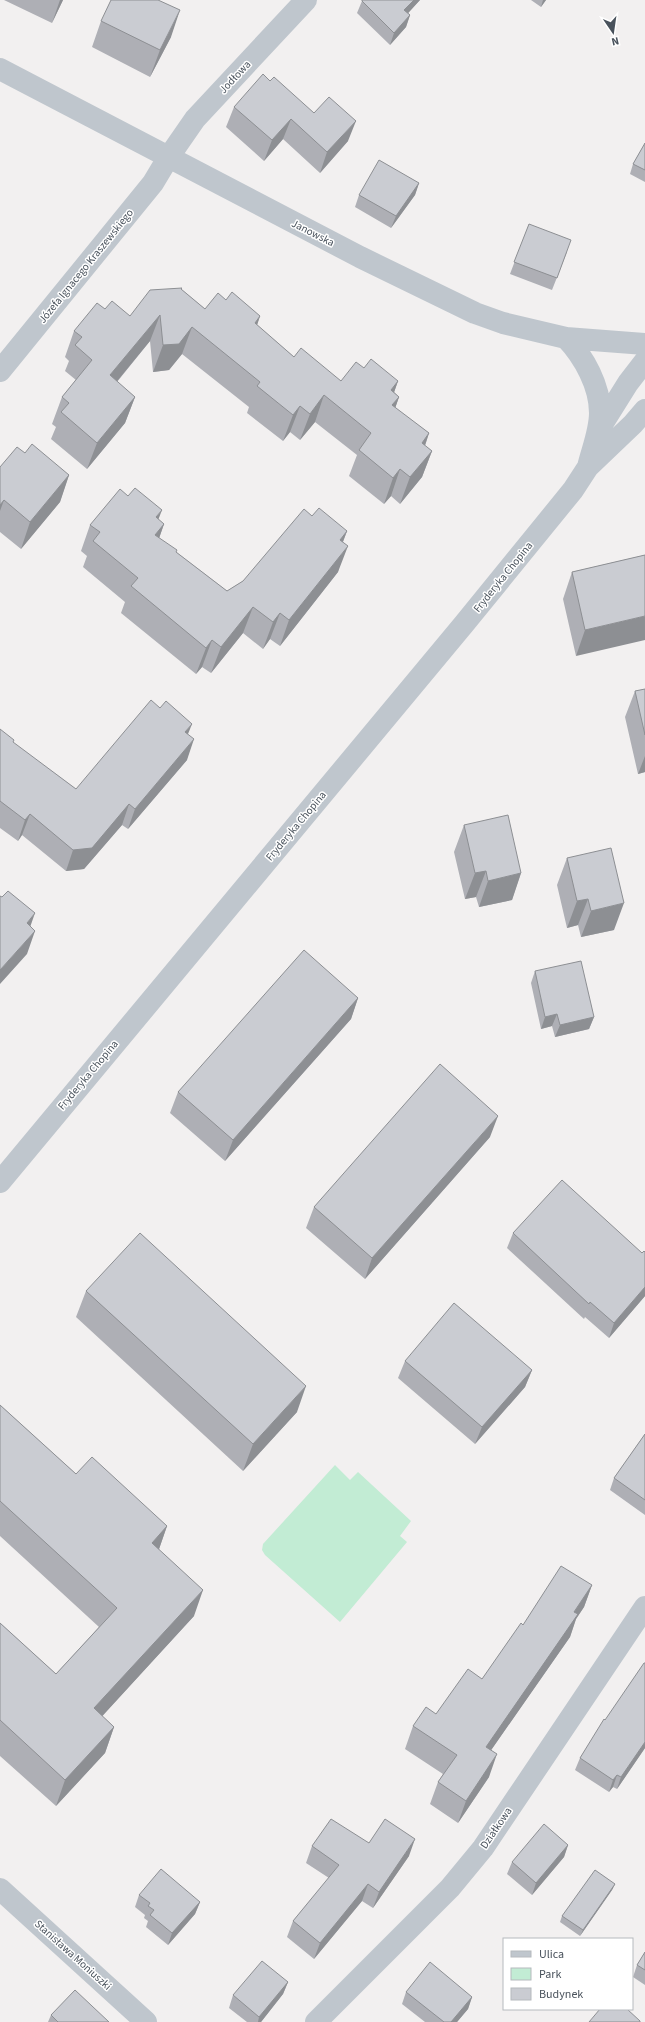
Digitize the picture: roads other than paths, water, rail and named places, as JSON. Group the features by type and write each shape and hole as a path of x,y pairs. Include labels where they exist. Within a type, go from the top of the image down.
{"street":[{"name":"Jodłowa","path":"168,158 195,119 306,0"},
{"name":"Janowska","path":"0,69 168,158 450,302 503,323 566,338 645,344"},
{"name":"Józefa Ignacego Kraszewskiego","path":"0,371 153,183 168,158"},
{"name":"Fryderyka Chopina","path":"566,338 577,350 584,362 599,400 600,414 597,433 588,467"},
{"name":"Fryderyka Chopina","path":"597,433 638,368 645,361"},
{"name":"Fryderyka Chopina","path":"0,1182 468,620 573,490 588,467 633,424 645,410"},
{"name":"Działkowa","path":"316,2022 450,1888 483,1848 645,1608"},
{"name":"Stanisława Moniuszki","path":"0,1889 146,2022"}]}
